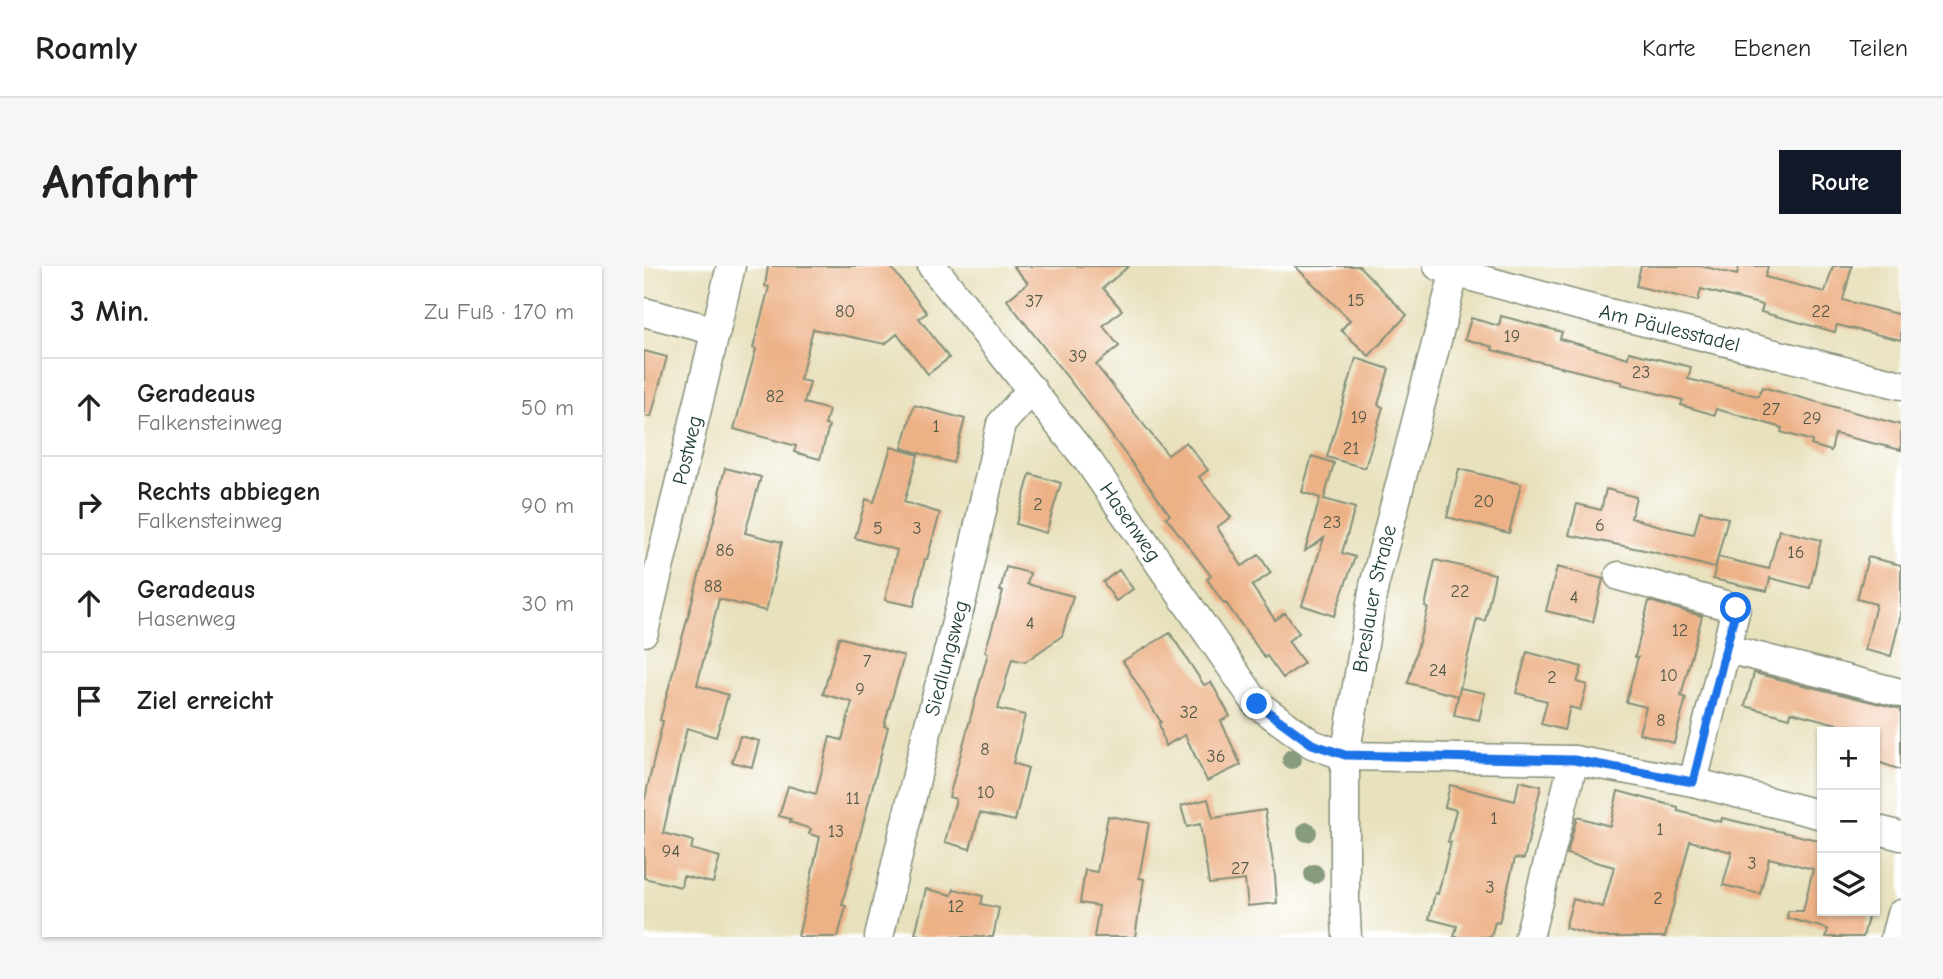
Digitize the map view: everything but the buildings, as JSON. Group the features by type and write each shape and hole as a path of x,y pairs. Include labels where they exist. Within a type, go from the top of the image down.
{"street":[{"name":"Postweg","path":"644,632 731,266"},
{"name":"Hasenweg","path":"932,266 1032,389 1126,514 1257,704 1312,744 1345,755 1574,760 1693,782 1817,814"},
{"name":"Am Päulesstadel","path":"1450,268 1577,305 1901,385"},
{"name":"Breslauer Straße","path":"1347,937 1345,755 1374,586 1450,268"},
{"path":"644,312 716,331"},
{"name":"Siedlungsweg","path":"879,937 927,732 965,588 1001,424 1032,389"},
{"path":"1619,576 1736,608 1693,782"},
{"path":"1727,649 1901,693"},
{"path":"1529,937 1574,760"},
{"path":"1880,830 1901,836"},
{"path":"1895,937 1901,914"}],"route":[{"path":"1257,704 1312,744 1345,755 1574,760 1693,782 1736,608"}]}
